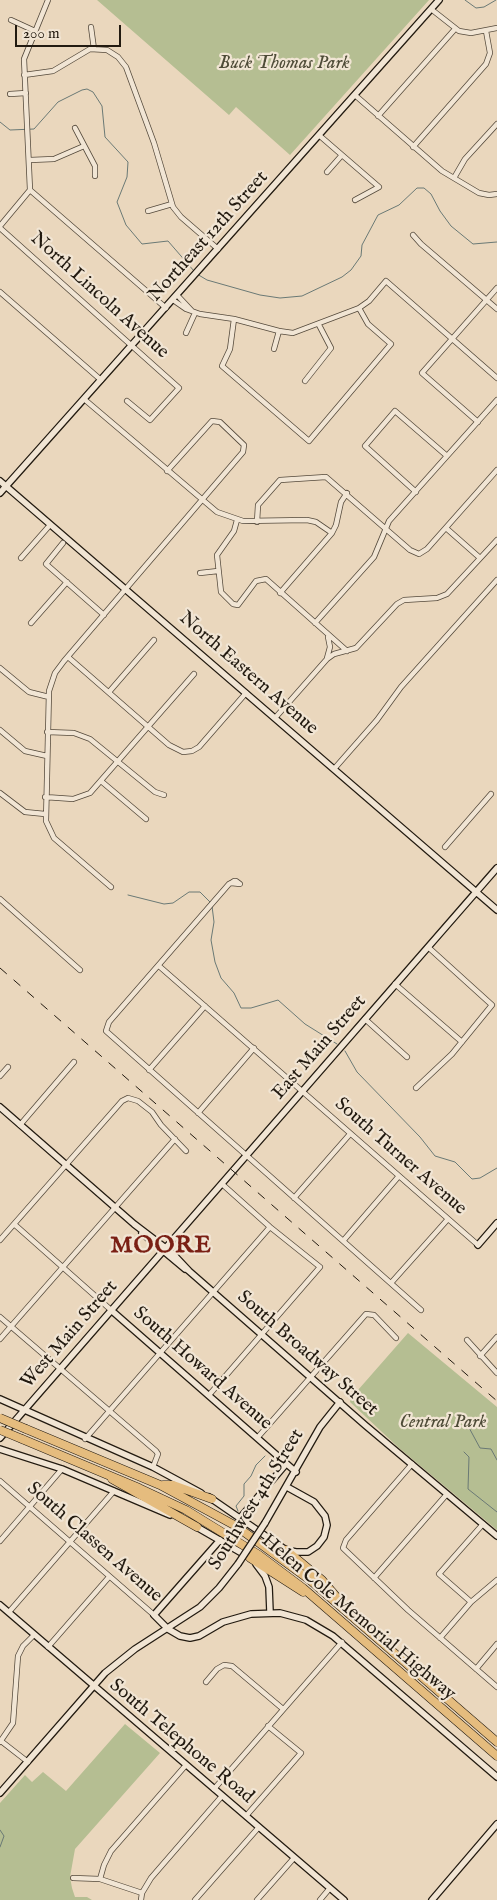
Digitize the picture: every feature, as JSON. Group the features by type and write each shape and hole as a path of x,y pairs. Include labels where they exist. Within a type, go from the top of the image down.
{"highway":[{"name":"Helen Cole Memorial Highway","path":"0,1418 160,1485 223,1518 266,1546 354,1618 497,1742"},
{"name":"Helen Cole Memorial Highway","path":"0,1430 150,1492 217,1527 259,1554 317,1600 497,1756"},
{"path":"100,1471 126,1489 176,1514 197,1527"},
{"path":"160,1485 174,1485 212,1499"},
{"path":"286,1550 328,1586 354,1618"},
{"path":"250,1558 293,1587 317,1600"}],"main road":[{"name":"Northeast 12th Street","path":"0,493 440,0"},
{"name":"North Eastern Avenue","path":"0,481 497,910"},
{"name":"East Main Street","path":"164,1250 497,868"},
{"name":"South Broadway Street","path":"0,1107 310,1377 497,1536"},
{"path":"478,1245 497,1223"},
{"name":"West Main Street","path":"0,1438 164,1250"},
{"name":"South Howard Avenue","path":"111,1310 296,1472"},
{"path":"0,1399 25,1409 85,1439 153,1467 212,1499 286,1550 301,1553 314,1549 324,1536 327,1524 323,1512 317,1505 287,1487"},
{"name":"Southwest 4th Street","path":"0,1794 93,1686 120,1660 179,1622 212,1596 238,1564 287,1487 321,1426 340,1402"},
{"path":"0,1449 62,1470 197,1527 250,1558 267,1582 270,1612"},
{"path":"240,1518 286,1464"},
{"path":"154,1616 220,1540"},
{"name":"South Telephone Road","path":"0,1605 344,1900"},
{"path":"179,1622 180,1636 195,1638 231,1619 270,1612 306,1620 327,1631 342,1642 497,1777"},
{"name":"South Classen Avenue","path":"154,1616 168,1629 180,1636"},
{"path":"432,1900 497,1824"}],"street":[{"path":"0,227 30,190 29,138 24,75 26,51 48,0"},
{"path":"431,9 455,30 471,33 497,28"},
{"path":"11,20 35,32"},
{"path":"91,27 94,49"},
{"path":"378,116 455,30"},
{"path":"413,148 486,64 490,52 486,31"},
{"path":"24,75 54,71 82,53 94,49 115,54 126,67 154,143 172,204 181,217 218,249"},
{"path":"10,94 26,93"},
{"path":"356,96 435,166 479,193 497,194"},
{"path":"454,178 465,159 497,124"},
{"path":"75,128 94,166 95,176"},
{"path":"320,136 379,188 355,200"},
{"path":"30,160 54,159 84,146"},
{"path":"327,172 342,155"},
{"path":"30,190 166,308"},
{"path":"148,211 172,204"},
{"name":"North Lincoln Avenue","path":"0,227 179,388 150,420 127,401"},
{"path":"413,234 421,244 497,309"},
{"path":"175,297 193,312 234,319 279,331 300,332 359,308 369,301 386,281 497,378"},
{"path":"478,422 422,373 497,288"},
{"path":"1,294 101,380"},
{"path":"234,319 230,349 222,366 310,441 391,344 368,324 359,308"},
{"path":"186,333 193,312"},
{"path":"305,381 331,348 319,325"},
{"path":"274,349 279,331"},
{"path":"84,399 217,512 237,520 257,522 305,519 316,522 332,533"},
{"path":"315,623 374,557 386,528 497,400"},
{"path":"416,492 364,446 395,411 447,456"},
{"path":"111,887 54,838 47,826 44,814 49,697 53,678 68,656 127,589 245,447 241,440 220,422 212,420 167,470"},
{"path":"257,522 258,505 280,480 326,478 347,493 410,550 419,554 427,549 497,470"},
{"path":"280,593 332,533 336,525 341,502 347,493"},
{"path":"237,520 234,531 218,552 220,590 235,605 242,602 260,579 266,579 347,651"},
{"path":"21,558 50,525"},
{"path":"446,528 480,558"},
{"path":"275,718 326,659 337,653 356,648 397,604 404,600 444,596 453,589 497,540"},
{"path":"63,543 46,564 104,615"},
{"path":"200,573 218,571"},
{"path":"334,768 376,720 401,687 497,580"},
{"path":"30,624 67,582"},
{"path":"326,659 330,647 327,635"},
{"path":"109,692 154,640"},
{"path":"68,656 174,748 183,752 192,751 201,745 246,693"},
{"path":"0,668 29,692 49,697"},
{"path":"45,797 82,797 90,793 194,674"},
{"path":"0,730 25,751 47,756"},
{"path":"48,732 74,733 84,736 155,792 164,795"},
{"path":"101,781 146,819"},
{"path":"0,793 25,812 44,814"},
{"path":"445,847 491,794"},
{"path":"232,883 105,1029 110,1036 421,1310"},
{"path":"0,899 80,970"},
{"path":"416,1088 434,1073 492,1004 428,947"},
{"name":"South Turner Avenue","path":"159,966 478,1245"},
{"path":"395,984 462,1042"},
{"path":"149,1070 205,1006"},
{"path":"365,1019 407,1057"},
{"path":"198,1113 254,1048"},
{"path":"20,1125 74,1062"},
{"path":"0,1076 8,1067"},
{"path":"0,1240 113,1109 128,1098 138,1101 152,1112 186,1151"},
{"path":"294,1198 350,1134"},
{"path":"0,1339 175,1139"},
{"path":"343,1241 399,1176"},
{"path":"209,1395 320,1267 270,1227 222,1184"},
{"path":"391,1283 448,1219"},
{"path":"14,1224 111,1310"},
{"path":"85,1439 270,1227"},
{"path":"258,1438 366,1314 374,1315 396,1338"},
{"path":"0,1317 158,1452 153,1467"},
{"path":"480,1356 497,1337"},
{"path":"467,1340 497,1373"},
{"path":"412,1464 346,1540 343,1546 346,1552 374,1578 497,1687"},
{"path":"0,1541 62,1470"},
{"name":"South Classen Avenue","path":"0,1481 154,1616"},
{"path":"8,1612 114,1491"},
{"path":"374,1578 448,1494"},
{"path":"471,1602 439,1574 483,1524"},
{"path":"48,1647 109,1576"},
{"path":"440,1638 471,1602 497,1580"},
{"path":"28,1762 1,1742 13,1723 18,1656 25,1643 34,1635"},
{"path":"214,1789 342,1642"},
{"path":"476,1668 497,1644"},
{"path":"206,1682 217,1669 228,1665 234,1667 283,1709"},
{"path":"246,1816 301,1753 268,1726"},
{"path":"100,1879 111,1851 186,1765"},
{"path":"141,1900 142,1893 151,1878 222,1796"},
{"path":"195,1900 259,1827"},
{"path":"257,1900 294,1858"},
{"path":"74,1878 100,1879 142,1893"},
{"path":"320,1900 330,1888"}],"green space":[{"name":"Buck Thomas Park","path":"97,0 429,0 290,155 236,107 229,115"},
{"name":"Central Park","path":"408,1333 497,1407 497,1530 399,1448 350,1402 351,1398"},
{"path":"125,1724 160,1753 75,1849 70,1877 75,1897 87,1897 92,1900 0,1900 0,1803 25,1775 32,1782 43,1772 66,1791"}],"waterway":[{"path":"465,0 476,8 484,7 496,0"},
{"path":"0,122 10,130 34,129 58,102 82,90 87,89 93,92 102,106 105,137 128,162 127,177 117,202 126,225 142,244 168,241 194,271"},
{"path":"197,274 207,280 260,295 280,298 302,296 342,277 351,270 361,256 362,245 378,215 399,205 417,188 424,188 431,194 451,226 473,244 497,242"},
{"path":"128,895 164,904 173,903 189,892 200,892 210,902"},
{"path":"212,906 214,922 211,940 215,962 221,978 234,993 241,1008 251,1008 278,1000 305,1024 337,1044"},
{"path":"345,1051 357,1072 420,1137 435,1156 455,1162 472,1179 480,1178 497,1168"},
{"path":"467,1424 480,1448 491,1449 497,1460"},
{"path":"464,1452 469,1457 468,1489 497,1512"},
{"path":"238,1511 236,1506 244,1496 244,1484 251,1476 256,1465 265,1456"},
{"path":"0,1830 4,1836 0,1847"}],"railway":[{"path":"0,968 497,1401"}],"district":[{"name":"MOORE","path":"161,1247"}]}
